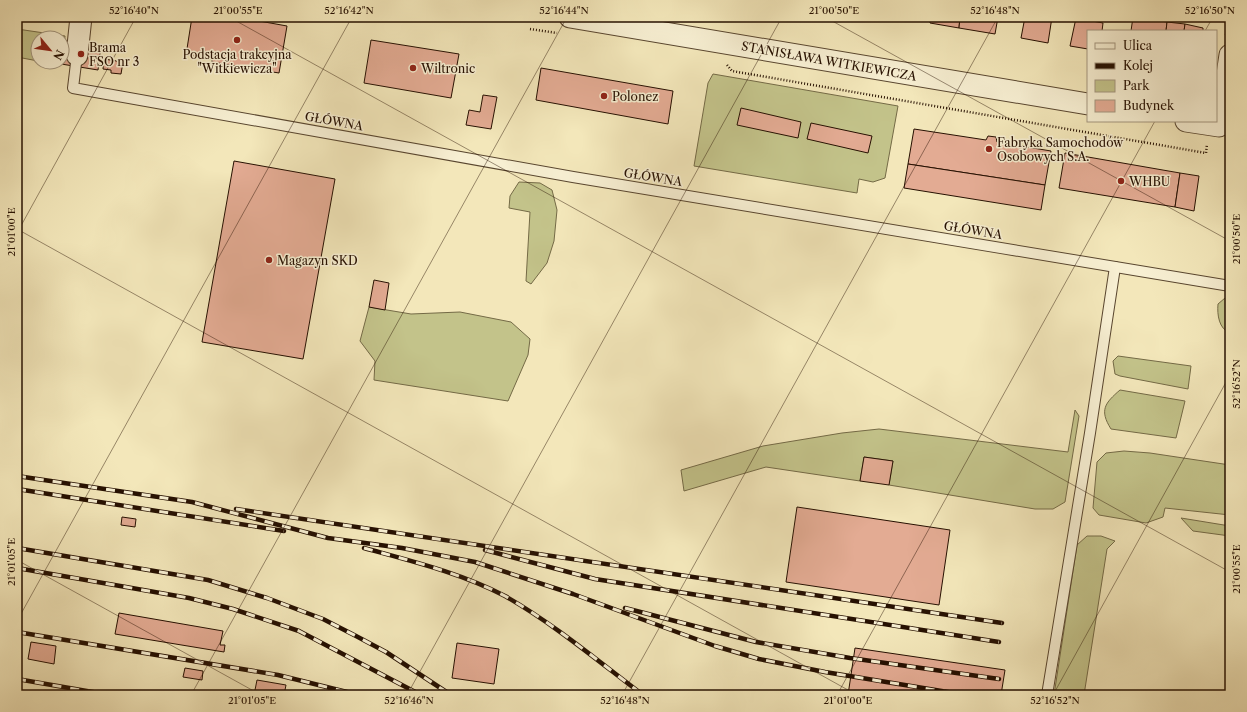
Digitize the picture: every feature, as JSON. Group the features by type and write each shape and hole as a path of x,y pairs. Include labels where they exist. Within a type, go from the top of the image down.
{"street":[{"path":"77,55 78,17"},
{"name":"STANISŁAWA WITKIEWICZA","path":"565,26 1087,104"},
{"path":"1217,117 1230,55"},
{"path":"1192,122 1215,126 1216,122"}],"lane":[{"name":"GŁÓWNA","path":"77,55 73,88 573,177 1230,286"},
{"path":"1047,695 1090,433 1115,267"}],"path":[{"path":"530,29 565,26"},
{"path":"725,63 732,70 1206,152 1215,126"}],"green space":[{"path":"17,29 30,31 30,59 17,57"},
{"path":"713,74 898,106 885,178 873,182 859,179 857,193 694,166 708,83"},
{"path":"519,182 540,183 552,190 557,210 554,241 547,263 531,284 526,281 530,212 509,208 510,196"},
{"path":"1225,298 1230,299 1230,333 1223,328 1218,317 1218,304"},
{"path":"369,307 411,314 460,312 511,322 530,339 528,355 508,401 374,380 375,361 360,341"},
{"path":"1118,356 1191,366 1188,389 1115,374 1113,361"},
{"path":"1120,390 1185,401 1176,438 1111,429 1105,417 1105,407"},
{"path":"1075,410 1079,416 1065,502 1053,509 1035,509 889,485 893,461 864,457 860,481 766,467 684,491 681,470 763,446 842,433 879,429 1068,452"},
{"path":"1124,451 1150,453 1230,465 1230,515 1165,508 1163,517 1146,523 1099,515 1093,508 1097,462 1106,453"},
{"path":"1181,518 1230,526 1230,536 1193,531"},
{"path":"1087,536 1101,536 1115,541 1107,549 1084,695 1054,695 1077,545"}],"building":[{"name":"Podstacja trakcyjna \"Witkiewicza\"","path":"192,17 237,17 287,26 279,73 212,62 212,59 186,55"},
{"path":"930,17 960,17 959,28 930,23"},
{"path":"960,17 998,17 995,34 959,28"},
{"path":"1025,17 1052,17 1048,43 1021,38"},
{"path":"1133,17 1167,22 1166,30 1131,30"},
{"path":"1076,18 1103,23 1102,30 1087,30 1087,49 1070,46"},
{"path":"1167,22 1185,24 1184,30 1166,30"},
{"path":"1185,24 1203,28 1203,30 1184,30"},
{"path":"371,40 459,54 451,98 364,83"},
{"name":"Brama FSO nr 3","path":"70,41 101,46 98,70 70,65"},
{"path":"104,59 123,62 121,74 111,73 111,70 103,69"},
{"path":"541,68 673,91 668,124 536,100"},
{"path":"483,95 497,97 491,129 466,125 469,110 480,112"},
{"path":"741,108 801,122 798,138 737,125"},
{"path":"811,123 872,136 868,153 807,139"},
{"path":"914,129 986,140 988,136 996,137 997,142 1051,151 1045,185 908,164"},
{"path":"1065,153 1180,173 1175,207 1059,188"},
{"name":"Magazyn SKD","path":"234,161 335,179 303,359 202,342"},
{"path":"908,164 1045,185 1041,210 904,188"},
{"path":"1180,173 1199,176 1194,211 1175,207"},
{"path":"374,280 389,283 385,310 369,307"},
{"path":"864,457 893,461 889,485 860,481"},
{"path":"797,507 950,530 939,605 786,582"},
{"path":"122,517 136,519 135,527 121,525"},
{"path":"119,613 223,631 220,645 225,645 224,652 115,634"},
{"path":"31,642 56,646 54,664 28,659"},
{"path":"457,643 499,649 494,684 452,678"},
{"path":"855,648 1005,670 1001,695 848,695"},
{"path":"185,668 203,671 202,680 183,677"},
{"path":"257,680 286,685 284,695 254,695"}],"railway":[{"path":"17,476 192,502 328,538 402,548 475,562 573,594 715,646 759,659 825,672 966,695"},
{"path":"17,489 284,531"},
{"path":"236,509 1002,623"},
{"path":"17,548 208,580 267,598 323,619 356,636 386,652 451,695"},
{"path":"364,548 453,574 505,596 541,618 643,695"},
{"path":"485,550 595,579 999,642"},
{"path":"17,568 189,598 233,609 299,631 421,695"},
{"path":"625,608 756,642 850,658 999,679"},
{"path":"17,632 278,675 359,695"},
{"path":"17,679 110,695"}],"place":[{"name":"Podstacja trakcyjna \"Witkiewicza\"","path":"237,40"},
{"name":"Brama FSO nr 3","path":"81,54"},
{"name":"Wiltronic","path":"413,68"},
{"name":"Polonez","path":"604,96"},
{"name":"Fabryka Samochodów Osobowych S.A.","path":"989,149"},
{"name":"WHBU","path":"1121,181"},
{"name":"Magazyn SKD","path":"269,260"}]}
